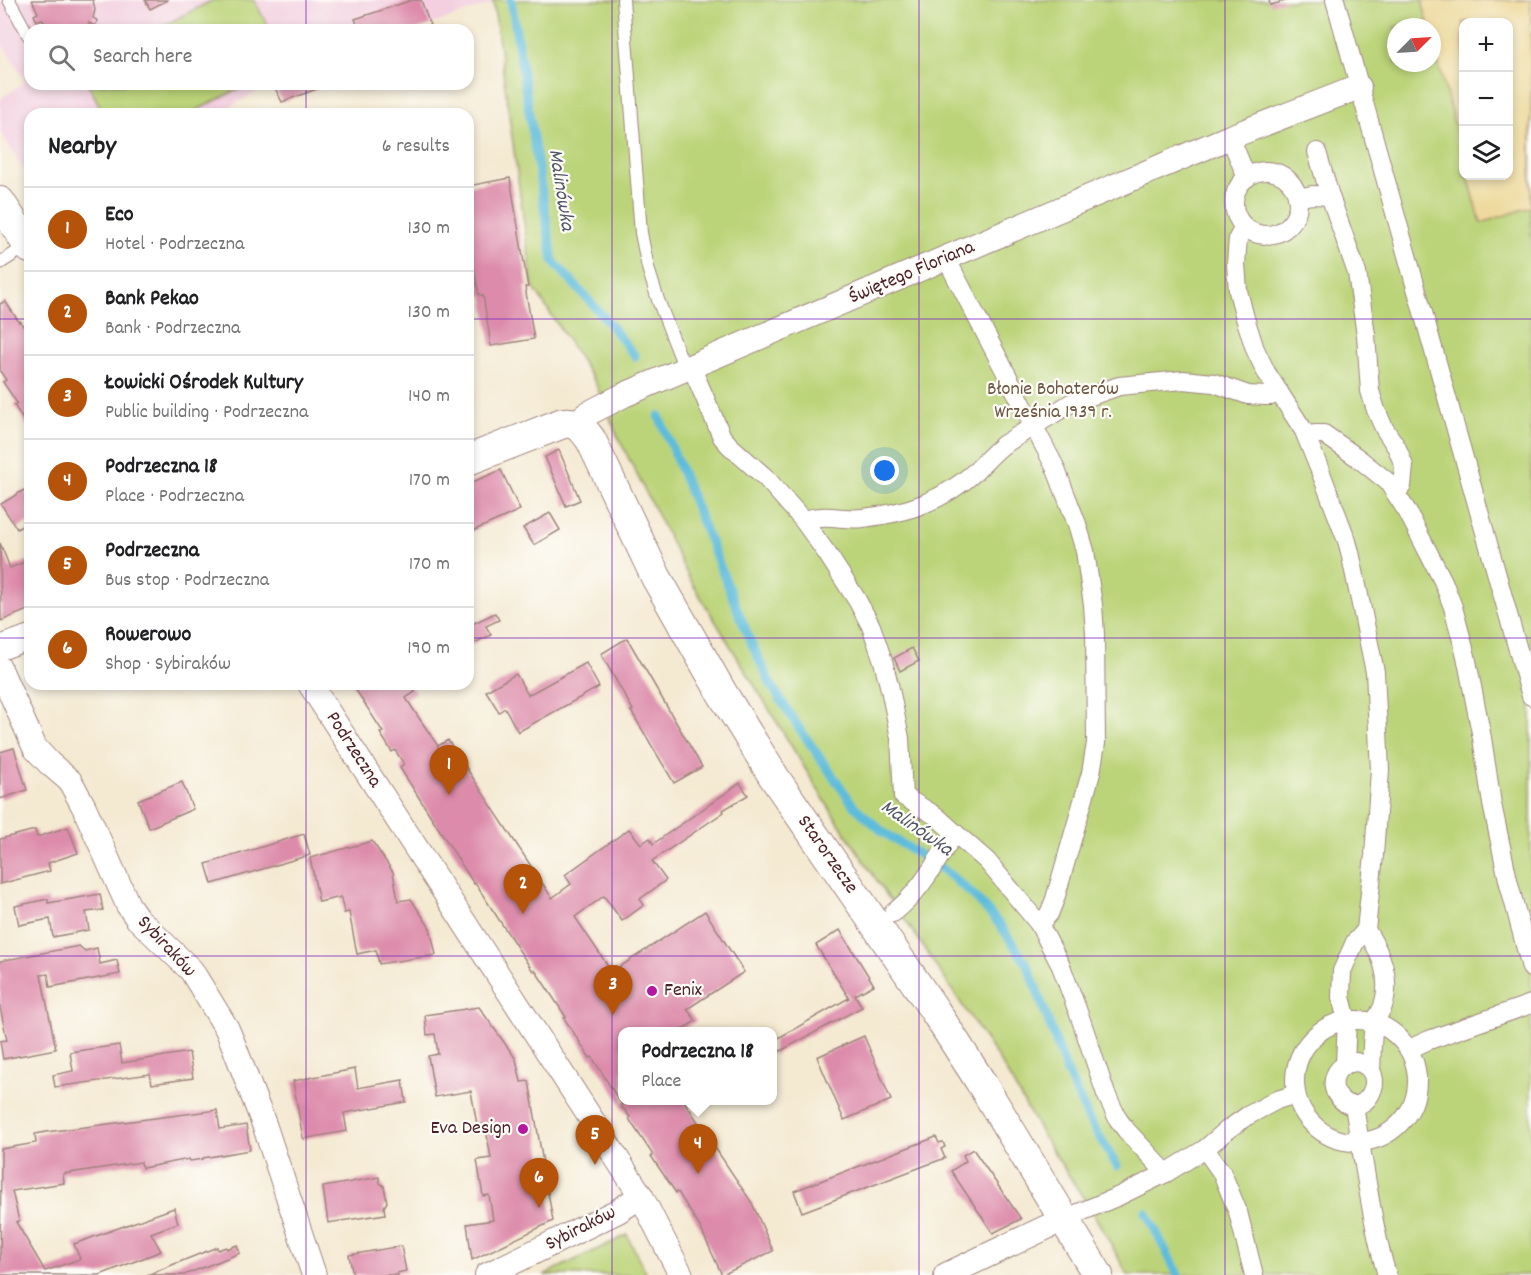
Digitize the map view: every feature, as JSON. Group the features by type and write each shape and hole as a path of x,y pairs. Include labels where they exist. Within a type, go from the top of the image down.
{"street":[{"path":"1335,0 1531,696"},
{"name":"Świętego Floriana","path":"474,458 554,425 576,423 586,414 624,395 1230,138 1359,87"},
{"path":"1230,138 1247,178"},
{"path":"1317,152 1357,273 1366,335 1370,390 1380,419 1397,448 1404,466 1402,486 1396,493"},
{"path":"1258,172 1272,172 1283,177 1293,186 1297,198 1297,210 1293,220 1275,234 1264,235 1253,233 1244,226 1236,215 1233,201 1238,188 1247,178 1258,172"},
{"path":"1297,198 1312,195 1330,196"},
{"path":"0,202 24,239"},
{"path":"1244,226 1238,238 1236,264 1238,291 1245,318 1255,349 1266,372 1306,436 1322,473 1350,552 1374,672 1380,770 1374,855 1366,930 1354,942 1342,971 1341,997 1347,1020 1344,1064"},
{"path":"946,258 1055,467 1085,551 1094,615 1097,703 1096,743 1091,773 1055,898 1048,914 1039,924"},
{"path":"680,371 723,437 766,478 803,520 857,600 871,626 890,689 900,738 903,796 936,816 987,861 1039,924 1061,966 1106,1094 1118,1119 1166,1173"},
{"path":"803,520 821,517 858,519 901,513 931,502 956,488 993,453 1071,403 1119,386 1183,380 1214,383 1248,395 1271,396 1279,392"},
{"name":"Starorzecze","path":"576,423 584,429 591,440 656,577 728,702 774,777 935,1011 1098,1275"},
{"path":"1306,436 1324,434 1388,482 1443,581 1453,607 1466,656 1492,804 1508,880 1531,968"},
{"path":"0,648 24,639"},
{"name":"Sybiraków","path":"0,669 35,748 49,764 70,781 128,904 137,918 191,970 226,1029 265,1127 314,1275"},
{"name":"Podrzeczna","path":"314,690 641,1196 681,1275"},
{"path":"893,913 904,905 955,833"},
{"path":"1366,930 1376,945 1385,967 1386,988 1383,1006 1375,1022 1371,1071 1374,1080 1373,1091 1368,1100 1360,1105 1343,1102 1335,1092 1333,1081 1338,1070 1344,1064 1356,1062 1363,1063 1371,1071"},
{"path":"1409,1050 1429,1040 1531,1004"},
{"path":"1361,1019 1386,1027 1400,1038 1409,1050 1417,1069 1417,1090 1411,1110 1398,1126 1380,1138 1360,1143 1342,1141 1326,1135 1302,1110 1296,1094 1295,1074 1300,1055 1312,1038 1328,1026 1347,1020 1361,1019"},
{"path":"946,1275 1166,1173 1205,1149 1247,1116 1277,1100 1296,1094"},
{"path":"1354,1105 1370,1206 1387,1275"},
{"path":"1205,1149 1222,1173 1238,1212 1254,1275"},
{"name":"Sybiraków","path":"487,1275 618,1211 641,1196"}],"lane":[{"path":"9,0 24,28"},
{"path":"622,0 641,233 648,268 680,371"},
{"path":"0,263 24,250"}],"shaded area":[{"path":"0,0 493,0 493,3 432,24 24,24 24,78 0,41"},
{"path":"24,82 24,90 259,90 228,108 24,108 24,170 0,132 0,99"}],"green space":[{"path":"213,0 254,0 267,24 167,24"},
{"name":"Błonie Bohaterów Września 1939 r.","path":"493,0 1531,0 1531,1275 1128,1275 1092,1211 1043,1136 1001,1063 831,811 689,578 618,437 595,382 533,287"},
{"path":"91,90 236,90 201,108 101,108"},
{"path":"627,1235 647,1275 544,1275"}],"sand":[{"path":"1422,0 1531,0 1531,207 1481,223 1469,180 1513,180 1513,18 1459,18 1459,142 1441,72 1441,18 1427,18"}],"building":[{"path":"32,0 93,0 95,10 93,18 98,21 96,24 46,24 42,19 37,21 34,15 38,13"},
{"path":"145,0 168,0 150,9"},
{"path":"412,0 421,0 430,24 357,24 355,19"},
{"path":"1269,0 1286,0 1286,1 1270,5"},
{"path":"276,90 314,90 282,102"},
{"path":"510,178 534,339 491,346 483,295 479,295 474,270 474,185"},
{"path":"5,301 24,327 24,421 14,405 17,403 3,382 6,380 0,371 0,304"},
{"path":"559,450 580,500 566,506 545,457"},
{"path":"501,470 520,510 474,530 474,481"},
{"path":"24,490 24,525 17,529 1,504"},
{"path":"550,513 560,530 534,545 523,528"},
{"path":"0,543 10,568 24,562 24,611 1,621"},
{"path":"495,613 499,620 486,626 491,635 474,643 474,623"},
{"path":"627,638 702,767 674,783 631,711 633,710 601,654"},
{"path":"912,648 919,661 900,671 894,658"},
{"path":"586,663 599,687 518,732 505,708 499,712 486,691 516,674 528,695"},
{"path":"356,690 414,690 415,692 406,698 415,712 438,746 448,740 552,898 571,884 565,875 629,829 641,844 650,838 653,844 740,783 748,795 723,810 724,812 652,861 666,880 640,899 644,905 622,921 604,896 575,917 612,972 705,911 744,972 687,1009 696,1021 686,1027 618,1027 618,1099 535,970 533,971 528,964 474,884 400,768 404,764 395,750 392,752 380,733 383,732"},
{"path":"14,748 27,790 0,799 0,752"},
{"path":"182,782 193,809 149,828 138,800"},
{"path":"68,827 78,853 48,863 50,871 0,884 0,839 35,830 37,837"},
{"path":"304,834 310,855 212,884 206,864"},
{"path":"372,841 393,872 398,901 411,899 430,928 436,955 379,964 376,950 357,954 349,912 344,913 341,897 319,902 310,858"},
{"path":"100,894 103,910 86,912 89,930 53,937 50,919 19,925 15,906 48,899 48,903"},
{"path":"840,930 874,985 855,995 862,1007 777,1053 777,1039 849,998 816,945"},
{"path":"79,946 85,951 97,948 100,964 117,960 120,974 50,987 48,974 41,975 56,1049 3,1059 0,1041 7,1040 0,1007 0,961"},
{"path":"479,1007 516,1059 521,1082 529,1081 553,1221 472,1260 467,1224 493,1220 489,1195 483,1196 477,1160 491,1158 485,1124 477,1125 471,1091 435,1097 428,1056 438,1054 435,1034 427,1035 425,1015"},
{"path":"864,1036 891,1100 844,1120 817,1057"},
{"path":"119,1045 122,1063 189,1052 193,1078 152,1084 150,1074 55,1087 53,1075 73,1071 70,1052"},
{"path":"355,1069 358,1088 403,1080 406,1102 344,1113 347,1131 303,1139 293,1081"},
{"path":"687,1105 752,1203 773,1251 722,1275 700,1227 651,1156 653,1155 621,1106"},
{"path":"217,1110 220,1129 246,1125 250,1150 142,1168 141,1162 63,1174 64,1183 12,1191 19,1221 16,1222 45,1271 80,1259 74,1244 174,1208 178,1223 151,1233 161,1251 100,1275 0,1275 1,1149 36,1143 35,1134 46,1132"},
{"path":"936,1137 939,1143 943,1142 945,1147 941,1149 945,1158 802,1212 794,1191"},
{"path":"973,1149 1021,1219 993,1233 951,1171 966,1161 963,1155"},
{"path":"379,1177 380,1183 384,1186 387,1202 384,1207 385,1214 328,1223 323,1187"},
{"path":"237,1245 240,1253 184,1275 147,1275 217,1247 218,1250"},
{"path":"401,1246 406,1271 397,1273 398,1275 353,1275 349,1255"}],"waterway":[{"name":"Malinówka","path":"511,0 553,261 603,316 635,356"},
{"name":"Malinówka","path":"659,416 749,638 771,685 854,806 883,832 944,870 974,896 1000,925 1028,966 1067,1072 1089,1120 1117,1166"},
{"name":"Malinówka","path":"1146,1212 1178,1275"}],"place":[{"name":"Eco","path":"449,795"},
{"name":"Bank Pekao","path":"523,914"},
{"name":"Fenix","path":"652,991"},
{"name":"Łowicki Ośrodek Kultury","path":"613,1015"},
{"name":"Eva Design","path":"523,1129"},
{"name":"Podrzeczna","path":"595,1165"},
{"name":"Podrzeczna 18","path":"698,1174"},
{"name":"Rowerowo","path":"539,1208"}]}
